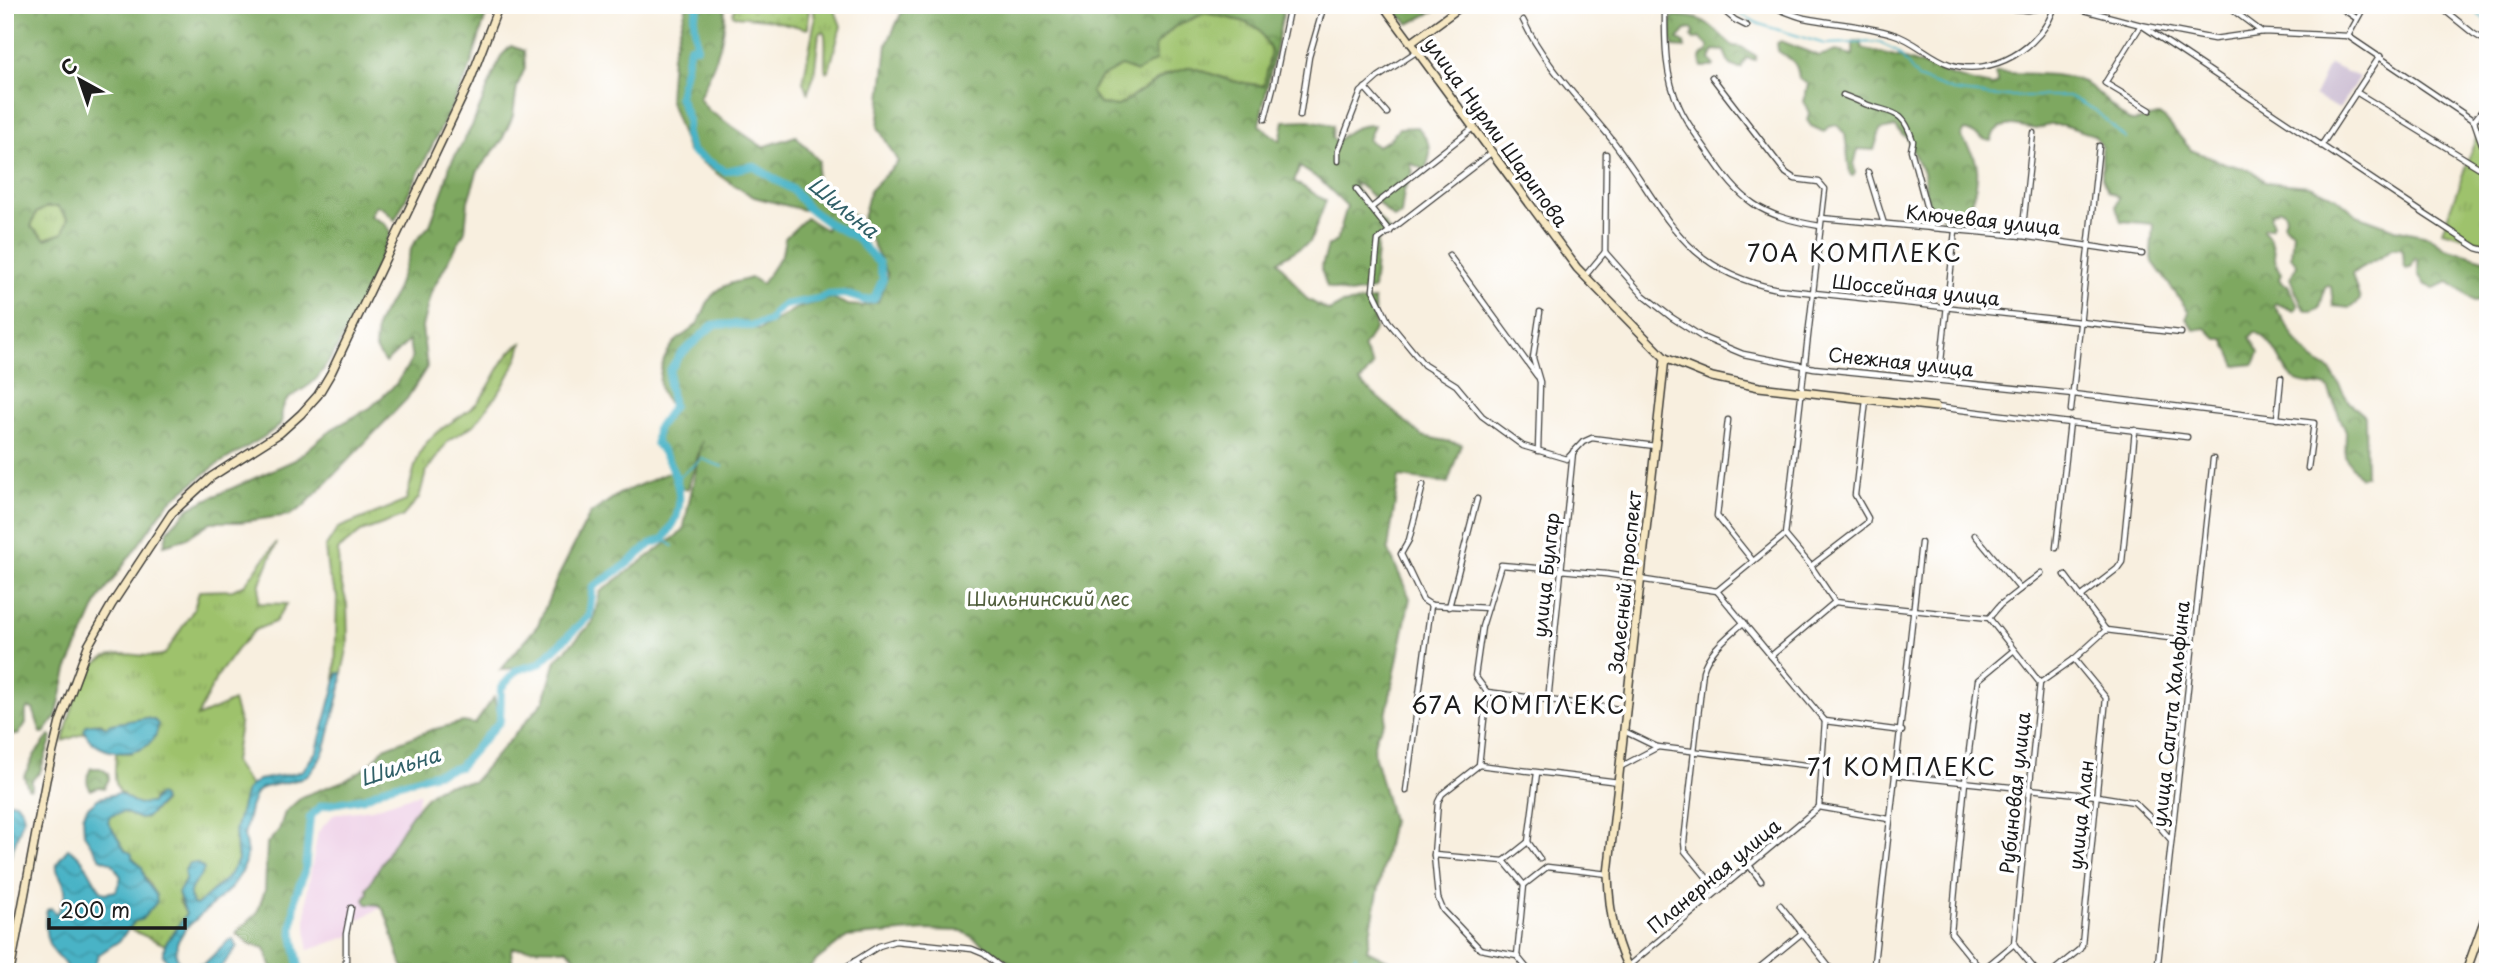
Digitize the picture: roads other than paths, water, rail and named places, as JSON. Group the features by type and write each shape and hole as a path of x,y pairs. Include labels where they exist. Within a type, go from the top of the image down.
{"street":[{"path":"10,972 43,794 60,722 88,646 112,604 172,513 211,477 280,433 318,395 331,373 470,81 499,5"},
{"path":"1265,120 1290,5"},
{"path":"1300,116 1310,57 1324,5"},
{"name":"улица Нурми Шарипова","path":"1383,5 1584,277 1665,358"},
{"path":"1411,43 1463,5"},
{"path":"1665,5 1668,70 1674,93 1684,117 1722,173 1745,198 1759,208 1791,221 1820,226"},
{"path":"1717,5 1726,14 1747,26"},
{"path":"1769,5 1801,17 1896,34 1950,64 1974,68 1998,65 2015,55 2041,31 2055,6"},
{"path":"1972,5 2027,10 2064,5 2141,25 2214,39 2263,32 2348,36 2380,55 2474,121 2488,161"},
{"path":"2226,5 2263,32"},
{"path":"2337,5 2356,18"},
{"path":"2348,36 2365,5"},
{"path":"2438,5 2488,42"},
{"name":"Шоссейная улица","path":"1523,20 1533,42 1610,138 1658,209 1689,246 1721,271 1749,284 1813,293 2181,333"},
{"path":"2141,25 2105,83 2150,110"},
{"path":"2141,25 2305,136 2467,241 2488,251"},
{"path":"1338,161 1338,151 1357,98 1366,88 1417,51"},
{"path":"2321,146 2380,55"},
{"path":"1712,78 1786,173 1795,179 1824,185 1785,535 1717,591"},
{"path":"1366,88 1387,113"},
{"path":"2356,92 2488,173"},
{"path":"1843,95 1871,107 1891,110 1900,118 1913,141 1911,150 1932,228"},
{"path":"2474,121 2488,103"},
{"path":"1371,208 1473,128"},
{"path":"2022,236 2032,133"},
{"path":"2071,410 2099,146"},
{"path":"1491,153 1378,240 1373,290 1388,321 1424,365 1457,385 1482,416 1522,446 1567,459 1583,442 1592,438 1655,446"},
{"path":"1584,277 1605,252 1606,154"},
{"path":"1868,172 1884,224"},
{"path":"1356,189 1390,232"},
{"name":"Ключевая улица","path":"1821,216 2022,236 2141,254"},
{"path":"1939,380 1955,231"},
{"name":"Снежная улица","path":"1605,252 1643,295 1671,317 1702,337 1743,354 1805,366 2314,423 2308,468"},
{"path":"1449,255 1522,353 1533,358"},
{"path":"1537,376 1533,358 1540,312"},
{"path":"1522,353 1522,358 1540,382 1538,451"},
{"path":"1665,358 1712,377 1802,393 2187,437"},
{"name":"Залесный проспект","path":"1626,970 1612,918 1608,874 1626,732 1665,358"},
{"path":"2277,419 2281,378"},
{"path":"1811,566 1867,523 1868,518 1855,495 1866,400"},
{"path":"1728,420 1717,516 1753,561"},
{"path":"2056,548 2070,422"},
{"path":"2082,596 2122,562 2135,430"},
{"name":"улица Булгар","path":"1548,701 1573,453"},
{"name":"улица Сагита Хальфина","path":"2157,972 2213,459"},
{"path":"1423,485 1409,541 1401,554 1423,600 1431,605 1488,608"},
{"path":"1449,607 1477,499"},
{"path":"1785,535 1811,566 1835,602"},
{"path":"1975,535 2020,589"},
{"path":"1873,972 1921,542"},
{"path":"1530,972 1517,956 1480,949 1443,910 1438,898 1434,855 1438,802 1442,794 1479,765 1487,692 1475,676 1482,627 1501,565 1606,574 1717,591 1825,722 1818,807 1889,819"},
{"path":"1989,618 2000,605 2041,573"},
{"path":"2065,575 2106,629 2193,641"},
{"path":"1771,656 1835,602 1989,618 2040,683 2074,659 2106,629"},
{"path":"1406,790 1431,605"},
{"path":"1717,891 1685,851 1684,842 1703,671 1706,661 1744,622"},
{"path":"2014,650 1978,680 1965,782 1951,933 1981,971 2014,944 2037,972"},
{"name":"улица Алан","path":"2052,972 2082,945 2106,698 2074,659"},
{"name":"Рубиновая улица","path":"2014,944 2040,683"},
{"path":"1487,692 1628,710"},
{"path":"1825,722 1902,731"},
{"path":"1626,732 1658,747 1822,767"},
{"path":"1622,766 1658,747"},
{"path":"1479,765 1620,782"},
{"path":"1434,855 1504,861 1528,842 1537,774"},
{"path":"1895,775 2134,802 2171,841"},
{"name":"Планерная улица","path":"1626,970 1818,807"},
{"path":"1528,842 1541,859"},
{"path":"1504,861 1524,885 1517,956"},
{"path":"1748,864 1761,881"},
{"path":"1524,885 1547,867 1608,874"},
{"path":"1780,905 1833,972"},
{"path":"346,972 346,934 351,908"},
{"path":"2466,972 2488,910"},
{"path":"1755,972 1802,933"},
{"path":"838,972 879,946 895,941 972,949 984,954 1007,972"},
{"path":"855,961 862,972"}],"water":[{"path":"338,673 342,673 341,688 319,761 310,773 301,779 261,788 256,793 244,836 247,853 243,870 231,888 185,929 177,943 176,954 179,962 185,966 204,964 228,941 233,939 237,947 217,972 174,972 163,955 165,945 186,914 178,893 185,881 185,870 189,863 197,863 204,869 191,890 194,905 228,877 238,860 235,831 245,793 258,780 303,770 317,750"},
{"path":"146,718 158,724 155,736 148,745 137,750 112,751 100,747 90,740 84,730 90,724 106,727"},
{"path":"119,793 137,804 151,803 158,795 162,797 163,801 147,817 140,819 124,812 110,816 108,822 125,850 132,854 132,858 142,867 146,882 156,895 157,902 141,920 135,921 119,941 98,955 96,972 68,972 50,945 46,930 47,910 51,908 55,913 58,912 65,896 57,871 58,863 68,849 81,859 101,891 116,891 121,877 112,863 100,858 84,834 83,816 87,808 99,798"},
{"path":"16,802 24,817 5,872 5,806"}],"waterway":[{"name":"Шильна","path":"300,972 292,929 296,894 305,871 310,817 321,806 364,798 389,786 459,767 500,721 501,688 517,670 539,664 589,616 593,587 651,544 664,539 676,518 679,496 675,476 656,443 657,429 673,406 669,385 670,370 680,355 713,325 751,326 770,321 774,313 784,305 828,295 845,294 864,300 874,299 883,279 879,263 855,237 828,223 808,208 793,190 753,166 725,171 692,152 686,135 688,120 679,96 690,47 697,47 694,18 699,5"},
{"path":"1728,5 1759,24 1825,44 1878,42 1897,51 1918,78 1953,91 1992,96 2068,96 2095,110 2126,139"},
{"path":"2466,5 2488,22"},
{"path":"675,480 702,459 723,467"},
{"path":"664,539 673,546"},
{"path":"1350,972 1356,955"}],"district":[{"name":"70А КОМПЛЕКС","path":"1855,254"},
{"name":"67А КОМПЛЕКС","path":"1519,706"},
{"name":"71 КОМПЛЕКС","path":"1902,768"}],"park label":[{"name":"Шильнинский лес","path":"1048,599"}]}
